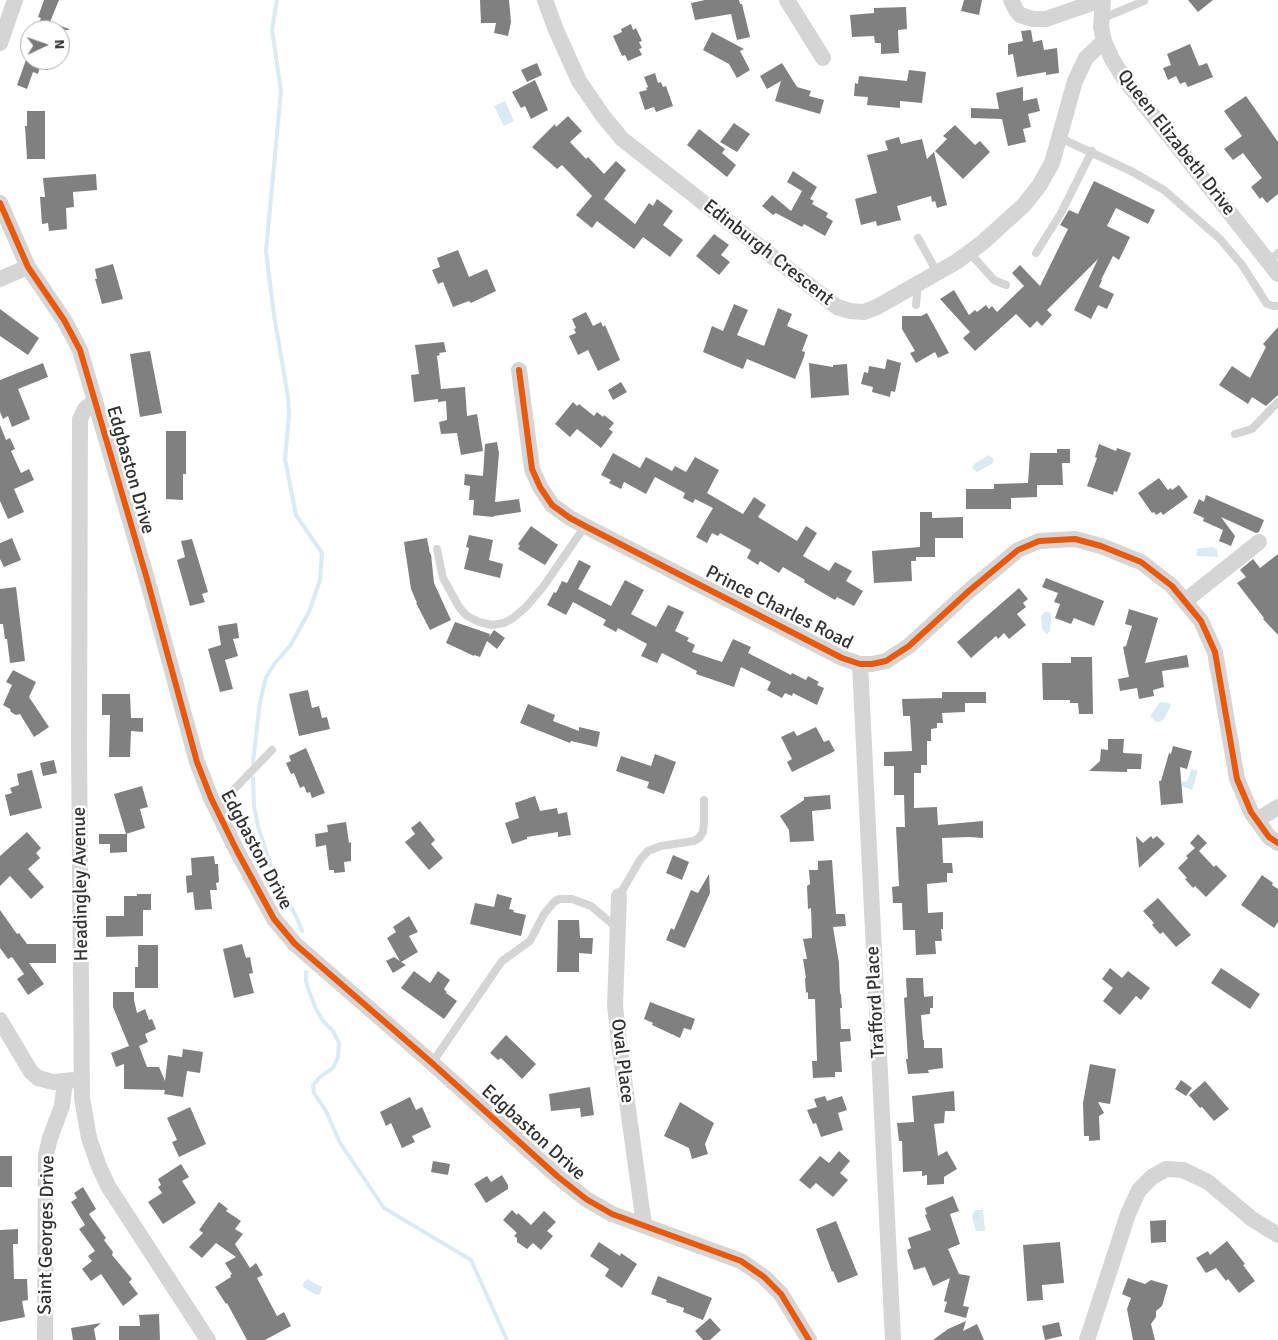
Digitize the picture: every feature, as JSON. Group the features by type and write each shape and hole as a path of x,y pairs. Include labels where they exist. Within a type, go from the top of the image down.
{"street":[{"path":"0,43 15,0"},
{"name":"Edinburgh Crescent","path":"545,0 579,81 603,116 622,139 837,308 850,311 864,312 877,307 970,252 1024,205 1039,186 1052,163 1075,81 1086,58 1104,41"},
{"path":"787,0 823,58"},
{"path":"1011,0 1020,15 1033,19 1046,19 1102,0"},
{"name":"Queen Elizabeth Drive","path":"1102,0 1101,19 1104,41 1125,80 1275,263"},
{"name":"Edgbaston Drive","path":"0,203 28,268 73,335 80,350 197,762 240,858 274,919 295,944 432,1063 557,1176 586,1199 612,1214 741,1262 764,1276 781,1294 809,1340"},
{"path":"0,279 28,268"},
{"name":"Prince Charles Road","path":"519,370 532,469 540,487 552,505 585,526 842,658 860,664 886,661 909,646 970,590 1018,550 1039,541 1075,539 1101,546 1141,562 1172,586 1201,620 1215,652 1237,779 1251,812 1269,837 1278,843"},
{"name":"Headingley Avenue","path":"94,401 85,409 80,419 79,746 82,1098 89,1138 108,1186 208,1340"},
{"path":"1185,601 1259,542"},
{"name":"Trafford Place","path":"860,664 893,1340"},
{"path":"1257,820 1278,807"},
{"name":"Oval Place","path":"619,896 615,1005 644,1225"},
{"path":"0,1020 32,1072 38,1078 48,1082 82,1078"},
{"name":"Saint Georges Drive","path":"45,1340 46,1155 62,1106 65,1081"},
{"path":"1087,1340 1128,1214 1138,1190 1152,1177 1166,1169 1183,1170 1208,1182 1252,1219 1278,1235"}],"lane":[{"path":"1101,19 1144,1"},
{"path":"1060,138 1131,170 1164,190 1220,238 1242,265 1267,304 1278,306"},
{"path":"1036,253 1061,213 1092,151"},
{"path":"918,238 937,272"},
{"path":"970,252 994,280 1006,285"},
{"path":"916,305 918,283"},
{"path":"1235,434 1252,429 1278,402"},
{"path":"437,549 443,578 459,607 467,616 479,622 492,625 504,623 526,607 543,587 585,526"},
{"path":"216,808 272,750"},
{"path":"619,896 640,860 648,851 661,846 694,841 699,838 703,832 704,800"},
{"path":"432,1063 502,961 530,942 544,914 554,902 559,899 572,899 591,906 618,929"}],"shaded area":[{"path":"505,101 514,121 504,126 494,106"},
{"path":"989,455 994,460 992,464 977,472 972,468 974,464"},
{"path":"1212,547 1217,549 1218,557 1196,556 1197,549"},
{"path":"1045,612 1050,612 1051,617 1050,631 1047,634 1042,628 1041,616"},
{"path":"1160,702 1171,705 1164,719 1156,722 1150,716"},
{"path":"1191,769 1198,771 1192,790 1181,786 1183,781 1187,782"},
{"path":"975,1210 983,1210 985,1231 976,1231 972,1216"},
{"path":"307,1279 322,1287 320,1294 316,1295 303,1287"}],"building":[{"path":"44,0 59,0 51,20 40,20 41,18 38,17"},
{"path":"480,0 509,0 511,22 508,36 494,33 496,23 481,23"},
{"path":"705,0 739,0 740,4 742,4 750,37 737,40 731,14 695,20 691,3"},
{"path":"964,0 982,0 979,15 961,11"},
{"path":"1188,0 1213,0 1198,12"},
{"path":"906,7 907,29 898,30 899,53 881,54 881,43 875,43 874,36 852,37 850,15 874,13 874,8"},
{"path":"631,24 633,30 636,28 642,41 639,42 642,48 639,49 642,55 628,61 625,55 622,56 613,36 622,32 621,29"},
{"path":"1031,30 1033,42 1042,40 1044,50 1057,48 1059,73 1046,75 1046,72 1017,77 1013,54 1008,55 1008,44 1023,41 1021,31"},
{"path":"712,32 744,49 740,51 750,70 737,78 729,64 703,50"},
{"path":"1190,44 1199,66 1207,63 1213,77 1188,87 1185,82 1180,84 1176,76 1168,80 1163,68 1171,65 1167,54"},
{"path":"537,63 542,75 527,82 521,70"},
{"path":"782,63 797,87 811,91 809,96 824,100 820,114 775,101 781,81 767,89 760,76"},
{"path":"22,70 39,70 38,74 33,72 27,89 17,85"},
{"path":"909,70 926,72 922,103 900,101 900,108 867,105 868,97 854,96 855,83 858,84 859,76 907,81"},
{"path":"655,73 658,83 661,82 663,87 666,86 673,106 656,112 654,107 645,110 639,92 647,90 646,88 648,87 644,77"},
{"path":"535,80 548,110 531,119 525,106 521,108 512,92"},
{"path":"1023,87 1023,101 1037,98 1040,111 1028,114 1031,127 1023,129 1026,142 1008,146 1002,119 971,118 971,108 999,109 996,93"},
{"path":"1246,96 1278,142 1278,194 1267,203 1262,197 1260,199 1251,187 1262,178 1243,153 1233,160 1224,149 1242,136 1224,111"},
{"path":"27,111 45,111 45,159 27,159 25,126 27,126"},
{"path":"568,116 582,131 570,142 586,159 588,157 604,174 616,161 626,170 604,199 635,224 649,203 653,206 657,199 673,211 663,225 683,240 670,257 643,237 634,249 597,221 592,228 576,215 592,196 562,165 557,169 532,147 555,124 556,127"},
{"path":"734,123 750,134 737,152 720,142"},
{"path":"955,125 975,145 980,141 990,152 963,179 935,151 947,139 943,136"},
{"path":"699,129 725,149 722,153 736,165 727,177 687,145"},
{"path":"899,137 901,144 922,139 927,159 934,152 947,205 937,208 935,201 932,202 931,196 897,206 901,220 877,226 876,221 861,225 855,199 877,193 867,155 888,150 885,141"},
{"path":"793,171 817,187 810,199 814,201 812,204 828,213 826,217 833,221 825,236 804,224 802,227 776,213 773,215 762,206 772,195 791,211 802,191 787,182"},
{"path":"96,174 97,190 73,192 74,207 66,208 67,229 49,231 48,223 42,224 40,197 45,197 43,178"},
{"path":"1094,181 1155,210 1148,224 1116,208 1107,226 1130,237 1119,260 1113,256 1101,280 1099,287 1114,294 1107,309 1098,305 1091,319 1074,310 1098,259 1047,310 1052,315 1042,326 1037,321 1030,328 1016,314 975,351 963,338 970,332 940,299 954,290 969,315 986,305 989,309 992,306 997,312 1024,286 1012,273 1020,265 1040,286 1068,229 1060,225 1069,210 1078,214"},
{"path":"714,234 729,245 721,255 730,262 719,275 696,256"},
{"path":"458,250 469,277 487,269 496,291 471,303 469,301 453,307 443,282 438,284 432,270 440,267 437,258"},
{"path":"113,264 123,299 102,304 95,279 97,279 95,269"},
{"path":"734,304 748,310 737,335 764,346 778,308 792,314 787,326 808,335 802,351 805,352 804,357 795,379 747,359 743,369 703,352 712,326 723,331"},
{"path":"0,309 39,338 28,355 0,336"},
{"path":"586,312 593,326 601,322 603,327 605,325 620,360 598,371 588,350 578,355 569,336 576,333 572,319"},
{"path":"927,313 949,353 938,358 935,352 916,363 910,353 915,351 902,329 902,316 921,316"},
{"path":"1278,327 1278,395 1266,406 1252,397 1248,404 1219,385 1232,366 1250,378 1266,347 1263,344"},
{"path":"444,342 446,352 439,353 440,355 437,356 441,389 465,387 467,416 477,414 483,451 461,455 457,433 441,434 439,422 447,420 446,401 438,402 438,399 414,402 411,375 419,374 415,345"},
{"path":"150,351 162,413 140,417 130,354"},
{"path":"887,359 901,363 895,392 891,391 890,397 872,392 873,387 861,384 864,372 868,373 869,366 885,369"},
{"path":"43,363 48,377 18,389 30,419 12,427 8,416 3,419 0,412 0,380"},
{"path":"809,363 833,367 833,365 847,364 849,395 811,398"},
{"path":"621,382 627,392 613,400 608,390"},
{"path":"573,402 577,406 579,404 594,416 597,412 614,423 609,429 613,432 601,448 577,429 570,437 555,424"},
{"path":"0,425 6,440 10,438 15,449 11,451 21,473 29,469 34,480 14,489 24,512 8,519 0,501"},
{"path":"166,431 186,431 186,474 183,474 183,500 166,499"},
{"path":"497,442 499,453 495,502 519,499 521,512 493,517 473,515 474,500 469,500 470,486 464,485 465,474 483,476 485,444"},
{"path":"1099,444 1116,451 1117,448 1131,453 1117,492 1114,491 1113,495 1087,486 1097,458 1095,457"},
{"path":"1057,449 1070,449 1070,463 1062,463 1063,485 1037,485 1037,497 1011,498 1011,509 966,509 966,489 994,489 994,484 1028,483 1030,453 1057,453"},
{"path":"613,453 640,468 646,457 672,471 675,466 686,472 695,457 719,470 707,493 743,514 754,497 766,505 758,517 797,541 806,526 817,533 803,556 829,571 835,562 852,571 846,581 863,591 854,606 837,597 835,600 783,567 779,573 760,561 758,565 747,558 751,550 720,533 718,536 712,533 707,543 696,537 713,508 695,499 693,503 683,498 685,493 655,477 646,494 624,482 621,489 609,483 611,480 601,475"},
{"path":"1159,478 1168,490 1171,488 1172,490 1179,485 1188,497 1163,515 1161,512 1156,515 1154,512 1152,513 1138,493"},
{"path":"1206,495 1264,520 1259,532 1256,533 1221,517 1235,536 1231,546 1219,541 1223,530 1203,521 1204,518 1193,513 1199,499 1204,502"},
{"path":"920,512 932,512 932,518 963,517 963,538 935,538 935,557 916,557 916,561 911,561 912,581 874,583 872,551 920,547"},
{"path":"531,526 558,545 545,565 518,549 520,546 518,544"},
{"path":"469,535 493,540 489,560 503,564 500,578 464,569 469,548 466,547"},
{"path":"12,538 21,560 4,567 0,559 0,543"},
{"path":"427,538 434,583 451,620 430,630 411,589 404,542"},
{"path":"192,539 208,592 202,594 205,602 190,606 177,560 185,557 181,541"},
{"path":"1278,554 1278,635 1263,619 1237,583 1246,577 1240,570 1253,559 1260,568"},
{"path":"579,560 591,566 578,589 611,606 625,580 644,590 631,614 656,627 668,605 684,612 675,631 689,638 687,641 695,645 692,652 722,662 733,639 751,647 748,653 791,675 792,673 806,680 808,676 819,682 817,685 824,688 817,705 793,693 792,696 785,693 782,698 767,690 771,682 741,667 734,687 696,674 697,671 662,653 657,663 641,656 647,644 618,628 616,632 603,625 606,620 573,602 566,615 547,605 562,581 567,583"},
{"path":"1046,578 1104,601 1094,626 1074,618 1071,624 1055,618 1060,604 1054,602 1058,593 1042,587"},
{"path":"16,587 25,661 10,663 7,639 5,639 3,624 0,624 0,589"},
{"path":"1019,588 1028,599 1023,603 1026,607 1017,614 1026,625 1009,639 1004,633 998,639 996,636 971,658 957,642"},
{"path":"1129,609 1158,618 1145,663 1187,655 1189,667 1162,671 1164,687 1153,690 1154,696 1139,699 1137,688 1120,691 1118,679 1129,677 1123,647 1126,646 1132,626 1125,624"},
{"path":"455,622 490,634 489,637 494,630 505,638 497,649 487,641 480,657 474,656 446,643"},
{"path":"237,623 239,638 233,639 238,656 225,660 233,689 220,692 208,649 221,645 218,626"},
{"path":"1071,657 1092,657 1093,714 1079,714 1078,703 1070,703 1070,700 1043,700 1042,663 1071,663"},
{"path":"13,670 36,682 29,697 49,727 34,737 20,714 16,715 3,705 12,685 6,682"},
{"path":"308,690 312,708 319,706 322,718 327,717 330,729 299,736 289,694"},
{"path":"942,692 986,692 986,703 965,703 965,712 942,713 943,723 937,723 937,728 931,729 931,741 927,741 927,765 921,765 921,773 914,773 914,808 937,807 938,825 983,821 983,838 942,838 943,863 952,863 953,873 947,873 947,882 927,884 928,913 943,912 942,941 935,941 936,954 916,955 915,930 903,930 902,903 893,903 892,887 899,886 896,827 905,827 904,795 894,795 894,766 884,766 884,752 912,751 910,716 903,716 902,699 942,698"},
{"path":"102,694 130,694 131,718 143,718 143,732 131,731 130,757 109,757 110,715 102,715"},
{"path":"528,704 555,715 553,721 579,731 579,727 600,732 597,747 571,741 570,743 520,723"},
{"path":"816,727 824,742 829,740 835,751 792,772 787,762 792,759 781,737 794,731 797,736"},
{"path":"1108,739 1124,739 1123,753 1142,754 1141,769 1127,769 1127,772 1089,771 1100,761 1101,749 1108,750"},
{"path":"1173,746 1192,751 1187,769 1180,767 1183,803 1161,805 1159,781 1161,781 1169,753 1171,754"},
{"path":"306,748 325,793 312,798 310,792 307,793 304,786 300,788 294,773 291,774 286,763 291,761 289,756"},
{"path":"655,754 676,762 664,794 647,788 649,782 616,771 621,756 651,766"},
{"path":"54,760 57,773 43,776 40,763"},
{"path":"32,770 42,808 10,816 5,795 12,793 10,788 19,785 17,774"},
{"path":"142,786 148,807 140,809 145,828 126,834 114,794"},
{"path":"830,795 831,809 812,811 814,841 790,842 789,830 780,816 804,800 804,797"},
{"path":"535,796 540,811 557,808 558,814 567,812 571,835 558,837 558,832 527,837 527,839 512,844 505,823 519,818 515,803"},
{"path":"420,821 435,840 431,844 443,858 429,870 405,842 415,834 411,828"},
{"path":"346,822 349,843 351,842 351,861 344,862 345,872 334,873 334,870 329,870 326,845 316,847 315,834 328,832 327,825"},
{"path":"27,832 41,848 36,853 40,858 28,869 44,887 31,899 10,876 0,886 0,856"},
{"path":"99,834 127,834 127,852 110,853 110,844 99,844"},
{"path":"1198,834 1207,843 1199,851 1214,867 1216,865 1227,876 1206,897 1195,886 1193,888 1178,868 1188,858 1186,856 1195,848 1190,843"},
{"path":"1136,836 1143,843 1151,836 1153,839 1157,836 1165,844 1139,868"},
{"path":"673,855 689,862 682,880 666,873"},
{"path":"214,856 215,864 218,864 219,882 216,883 217,890 210,890 212,909 195,910 193,892 187,893 186,876 192,875 191,858"},
{"path":"832,860 836,914 845,915 846,926 833,927 839,963 842,1008 840,1008 841,1029 850,1029 851,1041 840,1042 842,1072 835,1072 835,1077 813,1078 812,1061 817,1061 815,999 808,999 808,992 806,993 803,959 807,959 803,939 812,938 811,908 808,909 807,886 810,884 809,870 818,870 818,861"},
{"path":"709,874 710,893 685,948 666,940 671,928 674,930 691,890 698,893"},
{"path":"1262,875 1278,889 1278,922 1274,928 1241,905"},
{"path":"137,894 151,894 151,910 143,910 143,936 106,937 106,916 124,916 124,896 137,896"},
{"path":"497,894 512,898 509,909 526,915 521,936 470,924 475,903 494,907"},
{"path":"1158,898 1191,935 1176,947 1163,932 1160,934 1152,925 1154,923 1143,911"},
{"path":"0,910 17,934 19,933 27,944 56,944 56,963 29,963 44,984 28,995 17,979 24,974 12,957 8,959 0,948"},
{"path":"409,916 418,932 409,936 418,952 401,962 406,965 393,973 386,961 394,957 400,961 387,938 396,932 393,927"},
{"path":"558,920 579,920 580,938 593,938 592,954 579,953 579,972 557,972"},
{"path":"242,944 246,958 250,957 253,973 249,974 254,993 234,998 223,949"},
{"path":"138,945 158,945 158,988 135,988 135,967 138,967"},
{"path":"1110,968 1122,978 1128,971 1150,988 1141,1000 1136,996 1120,1015 1103,1001 1113,988 1102,979"},
{"path":"1221,968 1260,994 1250,1009 1211,983"},
{"path":"414,971 430,983 438,971 450,980 444,989 446,993 457,1001 444,1019 401,988"},
{"path":"906,978 923,978 924,997 933,996 933,1008 930,1008 930,1014 921,1015 924,1048 942,1048 943,1068 928,1070 929,1073 908,1074 904,998 907,997"},
{"path":"113,992 134,992 137,1013 145,1009 149,1020 152,1019 156,1029 145,1034 148,1042 139,1046 147,1067 159,1067 165,1081 168,1055 182,1057 183,1049 203,1052 200,1073 187,1071 183,1097 164,1094 165,1090 124,1089 124,1064 116,1067 111,1053 129,1046 113,1007"},
{"path":"650,1002 695,1019 691,1030 684,1028 680,1038 652,1025 653,1023 644,1019"},
{"path":"506,1035 536,1064 522,1079 501,1058 498,1060 490,1053"},
{"path":"1090,1064 1116,1069 1110,1104 1098,1102 1104,1113 1099,1116 1100,1140 1089,1141 1089,1136 1084,1136 1083,1103"},
{"path":"1181,1080 1192,1088 1186,1096 1175,1089"},
{"path":"1205,1081 1229,1109 1214,1121 1189,1095"},
{"path":"590,1087 594,1115 581,1117 580,1108 551,1111 549,1094"},
{"path":"954,1091 955,1111 945,1111 944,1123 934,1124 938,1156 947,1151 957,1169 944,1177 944,1184 927,1185 927,1175 922,1176 922,1171 903,1172 902,1141 899,1141 897,1123 914,1122 912,1096"},
{"path":"825,1096 827,1101 842,1096 847,1110 838,1113 843,1130 821,1137 816,1123 813,1124 807,1110 817,1107 814,1099"},
{"path":"410,1097 416,1110 422,1107 431,1127 412,1136 415,1142 402,1148 391,1123 386,1126 380,1112"},
{"path":"680,1102 714,1123 705,1144 708,1154 692,1159 689,1148 664,1136"},
{"path":"190,1107 206,1144 179,1157 172,1142 177,1140 167,1118"},
{"path":"839,1151 850,1161 840,1173 848,1180 833,1197 816,1183 810,1189 799,1180 820,1156 829,1163"},
{"path":"0,1156 12,1156 12,1187 0,1187"},
{"path":"433,1161 450,1164 448,1175 431,1172"},
{"path":"181,1164 189,1177 182,1181 196,1203 163,1224 148,1202 162,1193 158,1187 161,1185 158,1179"},
{"path":"502,1175 508,1185 508,1189 486,1203 474,1184 487,1176 491,1182"},
{"path":"83,1187 96,1209 89,1214 106,1238 104,1240 113,1252 112,1255 132,1279 129,1282 138,1294 123,1306 101,1274 91,1281 82,1269 92,1261 88,1256 95,1251 79,1229 85,1225 71,1202 77,1198 74,1193"},
{"path":"953,1196 959,1211 950,1214 960,1244 948,1249 959,1274 970,1276 963,1306 969,1307 966,1318 944,1312 947,1302 944,1301 950,1278 933,1286 925,1267 914,1270 907,1250 911,1248 908,1238 931,1230 925,1215 927,1214 925,1208"},
{"path":"219,1202 228,1209 226,1211 241,1221 235,1229 243,1234 235,1244 250,1268 256,1263 263,1275 257,1278 277,1316 284,1312 291,1326 265,1340 247,1340 227,1303 215,1287 231,1277 230,1275 232,1274 225,1263 236,1257 216,1243 202,1258 189,1247 203,1233 199,1230"},
{"path":"512,1210 531,1225 544,1211 556,1222 547,1231 553,1236 541,1250 533,1243 527,1249 517,1242 517,1238 514,1236 517,1233 503,1220"},
{"path":"1166,1220 1166,1242 1151,1243 1150,1221"},
{"path":"836,1221 858,1275 838,1283 816,1229"},
{"path":"18,1229 18,1244 13,1244 14,1279 27,1279 28,1300 22,1301 25,1317 0,1322 0,1230"},
{"path":"1227,1241 1245,1264 1243,1265 1255,1281 1239,1293 1216,1268 1206,1273 1196,1258 1208,1251 1210,1255"},
{"path":"599,1242 620,1256 621,1253 637,1264 622,1288 605,1276 609,1269 590,1256"},
{"path":"1060,1242 1064,1283 1042,1285 1043,1300 1027,1301 1023,1245"},
{"path":"658,1276 712,1298 703,1320 683,1312 684,1308 666,1302 667,1300 651,1294"},
{"path":"1128,1278 1145,1284 1151,1280 1168,1285 1162,1306 1156,1311 1156,1317 1151,1324 1155,1340 1133,1340 1127,1309 1131,1298 1122,1294"},
{"path":"159,1314 160,1340 119,1340 119,1326 140,1326 139,1315"},
{"path":"710,1318 721,1330 710,1340 703,1340 695,1331"},
{"path":"966,1321 963,1331 977,1324 984,1340 933,1340 948,1329"},
{"path":"1059,1322 1062,1336 1045,1340 1042,1326"},
{"path":"101,1323 94,1329 96,1340 73,1340 71,1328"}],"waterway":[{"path":"253,762 260,702 266,677 290,646 309,612 320,580 322,553 296,515 285,459 289,415 288,397 274,315 266,251 281,91 272,30 277,0"},
{"path":"253,778 254,806 258,826 274,876 302,931"},
{"path":"306,972 306,981 316,1009 323,1021 333,1031 339,1043 338,1057 333,1068 320,1077 313,1085 314,1093 326,1111 340,1143 384,1208 471,1260 507,1340"}],"cycle path":[{"path":"0,203 28,267 64,320 80,350 147,579 197,762 211,798 274,919 295,944 432,1063 557,1176 586,1199 612,1214 741,1261 764,1277 781,1294 809,1340"},
{"path":"519,370 532,469 540,487 552,505 585,526 842,658 860,664 886,661 909,646 970,590 1018,550 1039,541 1075,539 1101,546 1141,562 1172,586 1201,621 1215,652 1237,779 1251,812 1269,837 1278,843"}]}
